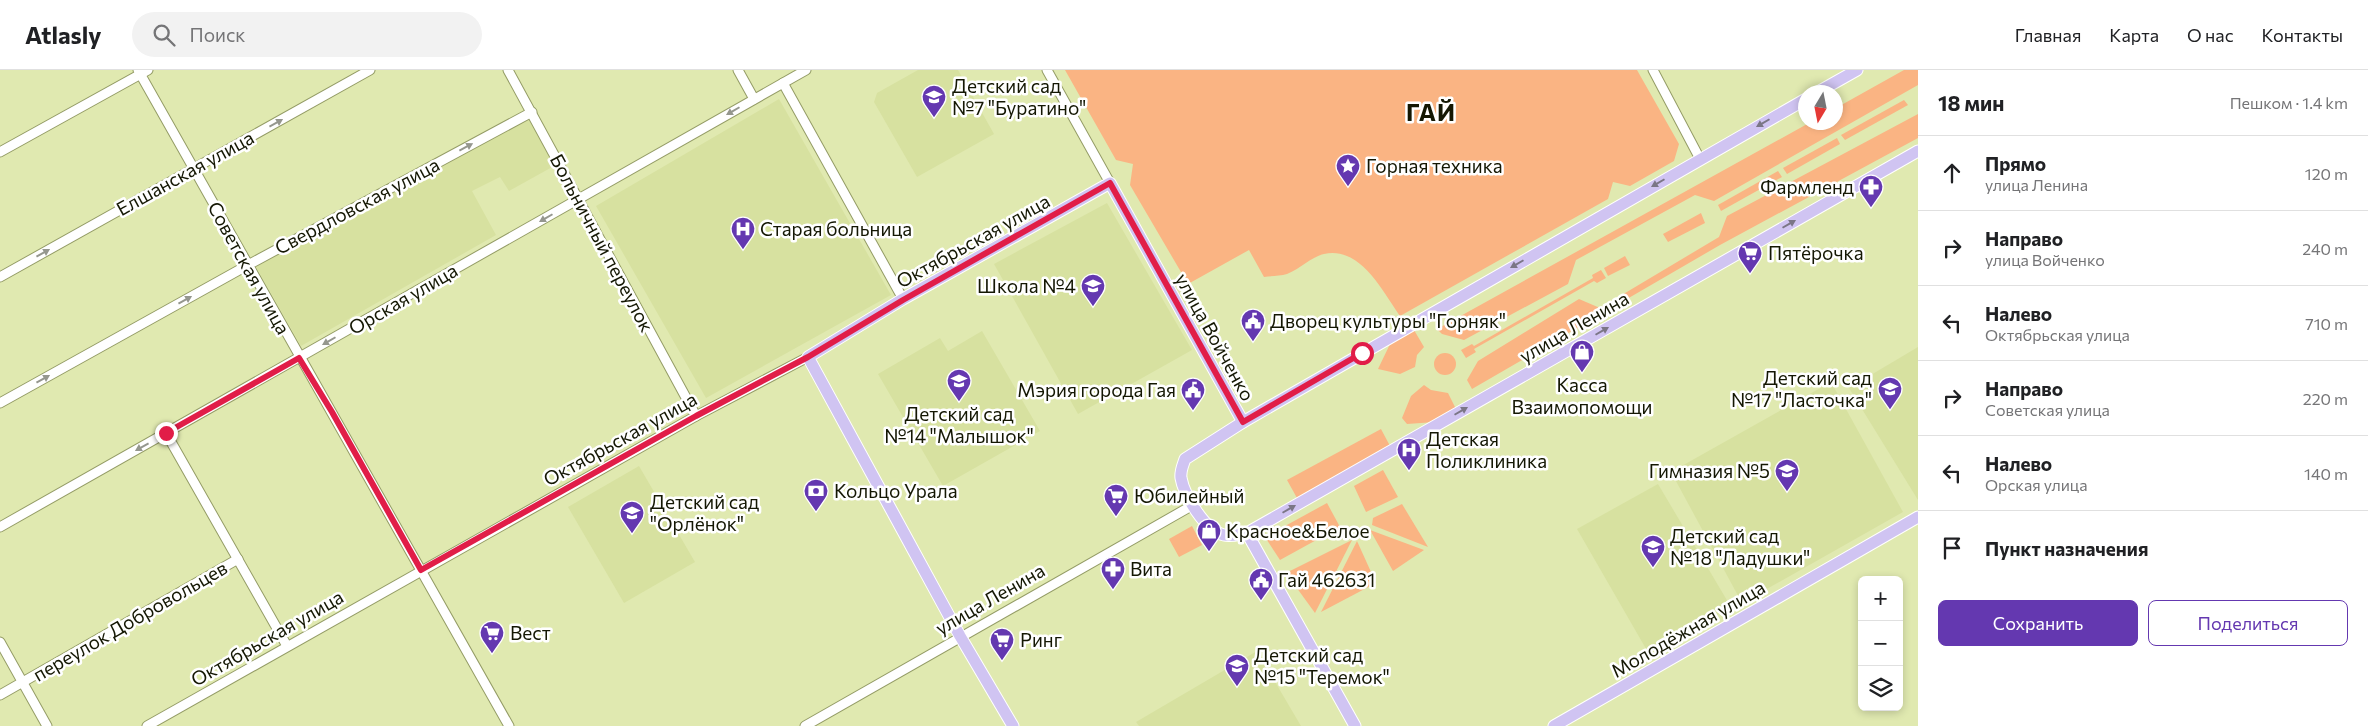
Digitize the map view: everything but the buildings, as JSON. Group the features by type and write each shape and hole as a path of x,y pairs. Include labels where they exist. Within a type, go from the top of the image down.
{"main road":[{"path":"1830,85 1857,70"},
{"path":"1243,422 1798,104"},
{"name":"улица Ленина","path":"1247,533 1918,151"},
{"name":"Октябрьская улица","path":"808,357 903,300 1110,183"},
{"name":"улица Войченко","path":"1110,183 1243,422 1185,459 1181,478 1193,505 1208,527 1214,532 1233,535 1247,533"},
{"path":"808,357 960,636 1013,726"},
{"name":"Молодёжная улица","path":"1554,726 1918,518"},
{"path":"1247,533 1355,726"}],"street":[{"name":"Елшанская улица","path":"0,277 370,70"},
{"name":"Больничный переулок","path":"508,70 696,416"},
{"path":"738,70 754,99"},
{"name":"Орская улица","path":"0,527 806,70"},
{"name":"улица Войченко","path":"1048,70 1110,183"},
{"path":"1653,70 1700,159"},
{"name":"Советская улица","path":"142,71 299,358 332,412 509,726"},
{"path":"0,152 142,71"},
{"path":"783,83 903,300"},
{"name":"Свердловская улица","path":"0,403 248,265 532,112"},
{"name":"Октябрьская улица","path":"147,726 696,416 808,357"},
{"path":"166,433 287,646"},
{"name":"улица Ленина","path":"805,726 1193,505"},
{"name":"переулок Добровольцев","path":"0,695 238,559"},
{"path":"0,642 47,726"}],"shaded area":[{"name":"Детский сад №7 \"Буратино\"","path":"918,70 958,70 994,134 917,177 874,102 877,93"},
{"path":"1065,70 1637,70 1679,144 1674,161 1630,186 1613,182 1608,199 1400,316 1370,273 1349,257 1337,253 1319,256 1287,274 1264,277 1249,250 1188,284 1130,185 1133,164 1116,160"},
{"path":"1904,70 1918,70 1918,85 1843,128 1843,104"},
{"name":"Старая больница","path":"779,99 891,295 706,398 596,206"},
{"path":"1904,100 1908,105 1845,140 1841,135"},
{"path":"1918,114 1918,138 1720,245 1472,389 1467,380 1478,361 1579,299 1600,308 1719,237 1727,216"},
{"path":"529,116 554,166 509,191 500,177 472,191 496,235 301,346 255,265"},
{"path":"1798,129 1839,130 1714,201 1695,195 1576,260 1568,284 1464,340 1442,334 1437,329"},
{"path":"1837,138 1840,144 1787,174 1783,168"},
{"path":"1778,171 1782,177 1721,211 1718,205"},
{"name":"Школа №4","path":"1107,203 1192,350 1078,414 994,264"},
{"path":"1701,213 1705,223 1668,242 1663,234"},
{"path":"1625,256 1630,265 1608,276 1604,268"},
{"path":"1601,270 1606,278 1597,283 1594,281 1474,349 1476,352 1466,358 1461,350 1472,344 1474,346 1593,278 1592,275"},
{"path":"1414,330 1424,347 1417,355 1415,367 1400,374 1378,369 1391,342"},
{"name":"Детский сад №14 \"Малышок\"","path":"982,331 1040,431 943,486 878,374 940,338 948,351"},
{"name":"Детский сад №17 \"Ласточка\"","path":"1918,347 1918,500 1849,388"},
{"path":"1445,353 1455,360 1456,364 1449,374 1445,375 1435,368 1434,364 1441,354"},
{"name":"Гимназия №5","path":"1831,382 1903,512 1742,603 1671,472"},
{"path":"1424,385 1431,390 1448,393 1456,409 1435,422 1407,424 1402,418 1411,396"},
{"path":"1381,429 1390,446 1297,498 1287,480"},
{"name":"Детский сад \"Орлёнок\"","path":"639,466 695,562 624,603 568,507"},
{"path":"1383,470 1398,497 1366,512 1354,486"},
{"name":"Детский сад №18 \"Ладушки\"","path":"1658,484 1731,607 1649,654 1577,529"},
{"path":"1327,503 1340,527 1280,560 1265,537"},
{"path":"1402,504 1428,547 1372,525 1373,518"},
{"path":"1192,526 1202,545 1179,557 1169,539"},
{"path":"1370,530 1424,550 1393,571"},
{"path":"1352,540 1315,613 1286,573"},
{"path":"1357,541 1376,583 1321,612"},
{"name":"Детский сад №15 \"Теремок\"","path":"1257,651 1301,726 1139,726 1136,722"}],"place":[{"name":"Детский сад №7 \"Буратино\"","path":"934,118"},
{"name":"Горная техника","path":"1348,187"},
{"name":"Фармленд","path":"1871,208"},
{"name":"Старая больница","path":"743,250"},
{"name":"Пятёрочка","path":"1750,274"},
{"name":"Школа №4","path":"1093,307"},
{"name":"Дворец культуры \"Горняк\"","path":"1253,342"},
{"name":"Касса Взаимопомощи","path":"1582,373"},
{"name":"Детский сад №14 \"Малышок\"","path":"959,402"},
{"name":"Детский сад №17 \"Ласточка\"","path":"1890,410"},
{"name":"Мэрия города Гая","path":"1193,411"},
{"name":"Детская Поликлиника","path":"1409,471"},
{"name":"Гимназия №5","path":"1787,492"},
{"name":"Кольцо Урала","path":"816,512"},
{"name":"Юбилейный","path":"1116,517"},
{"name":"Детский сад \"Орлёнок\"","path":"632,534"},
{"name":"Красное&Белое","path":"1209,552"},
{"name":"Детский сад №18 \"Ладушки\"","path":"1653,568"},
{"name":"Вита","path":"1113,590"},
{"name":"Гай 462631","path":"1261,601"},
{"name":"Вест","path":"492,654"},
{"name":"Ринг","path":"1002,661"},
{"name":"Детский сад №15 \"Теремок\"","path":"1237,687"}],"district":[{"name":"ГАЙ","path":"1431,113"}],"route":[{"path":"166,433 299,358 332,412 421,570 696,416 808,357 903,300 1110,183 1243,422 1362,353"}]}
